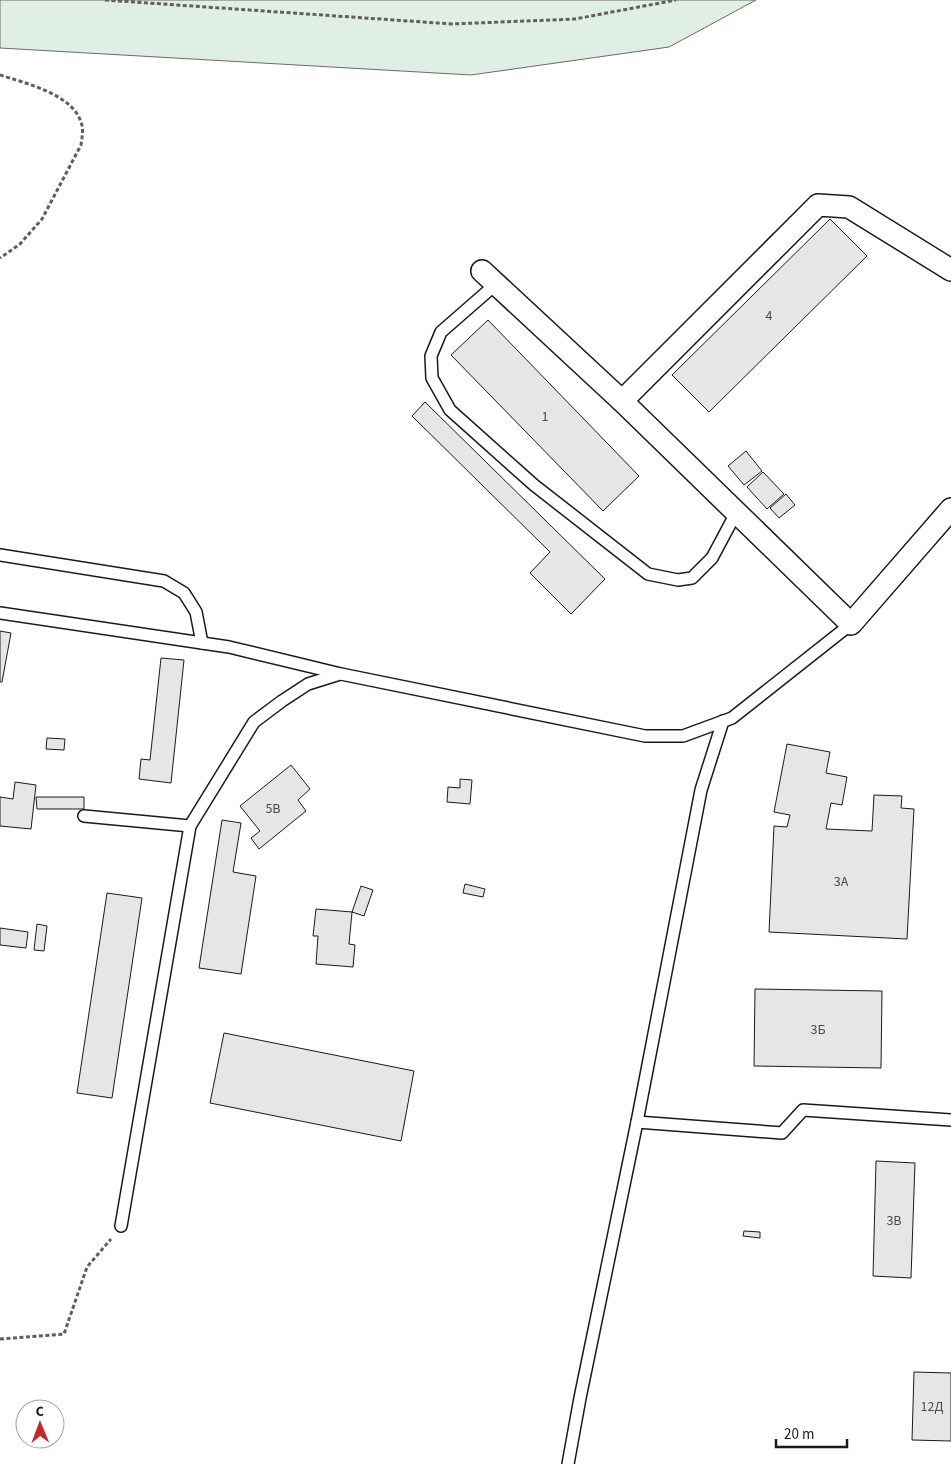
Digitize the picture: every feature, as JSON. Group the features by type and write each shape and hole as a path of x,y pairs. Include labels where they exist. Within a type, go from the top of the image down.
{"street":[{"path":"622,401 818,205 849,207 951,270"},
{"path":"489,278 622,401 850,624 951,509"}],"lane":[{"path":"489,278 441,332 431,356 432,378 450,410 534,485 648,574 678,580 692,578 712,558 736,513"},
{"path":"0,555 164,581 184,593 196,612 202,643"},
{"path":"0,612 229,647 341,674 645,736 683,736 732,718 850,624"},
{"path":"121,1226 190,826 254,722 308,684 341,674"},
{"path":"568,1464 701,790 723,721"},
{"path":"84,816 190,826"},
{"path":"637,1122 782,1133 803,1110 951,1120"}],"path":[{"path":"105,0 452,24 575,19 676,0"},
{"path":"0,75 23,82 61,98 75,111 81,122 83,133 81,145 42,219 20,244 0,258"},
{"path":"0,1339 64,1334 87,1268 121,1226"}],"green space":[{"path":"0,0 756,0 669,47 471,75 0,48"}],"building":[{"path":"830,219 867,256 709,412 672,375"},
{"path":"488,320 639,476 603,511 451,355"},
{"path":"425,402 605,579 571,614 530,573 550,552 412,416"},
{"path":"746,451 762,471 744,485 728,466"},
{"path":"763,472 784,494 767,509 747,487"},
{"path":"786,494 795,505 779,518 770,508"},
{"path":"0,631 11,633 2,682 0,682"},
{"path":"161,658 184,660 171,783 139,779 141,759 150,760"},
{"path":"47,738 65,739 64,750 46,749"},
{"path":"787,744 830,752 826,773 847,777 842,805 831,803 826,829 872,831 874,795 902,796 901,808 914,809 907,939 769,932 774,826 787,827 790,815 774,812"},
{"path":"291,765 310,789 298,800 306,811 259,849 251,838 260,831 240,806"},
{"path":"460,779 472,780 470,804 447,802 448,787 460,788"},
{"path":"15,782 36,785 31,829 0,826 0,797 13,799"},
{"path":"36,797 84,797 84,809 37,809"},
{"path":"222,820 241,823 233,872 256,876 241,974 199,968"},
{"path":"465,884 485,889 483,897 463,893"},
{"path":"361,886 373,890 364,916 352,912"},
{"path":"107,893 142,898 112,1098 77,1093"},
{"path":"316,909 352,912 349,944 355,945 353,967 316,964 318,936 313,936"},
{"path":"37,924 47,926 44,951 34,950"},
{"path":"0,928 28,932 26,948 0,945"},
{"path":"755,989 882,991 881,1068 754,1066"},
{"path":"224,1033 414,1071 401,1141 210,1103"},
{"path":"876,1161 915,1163 911,1278 873,1276"},
{"path":"744,1231 760,1232 760,1238 743,1236"},
{"path":"914,1372 951,1373 951,1441 912,1440"}]}
